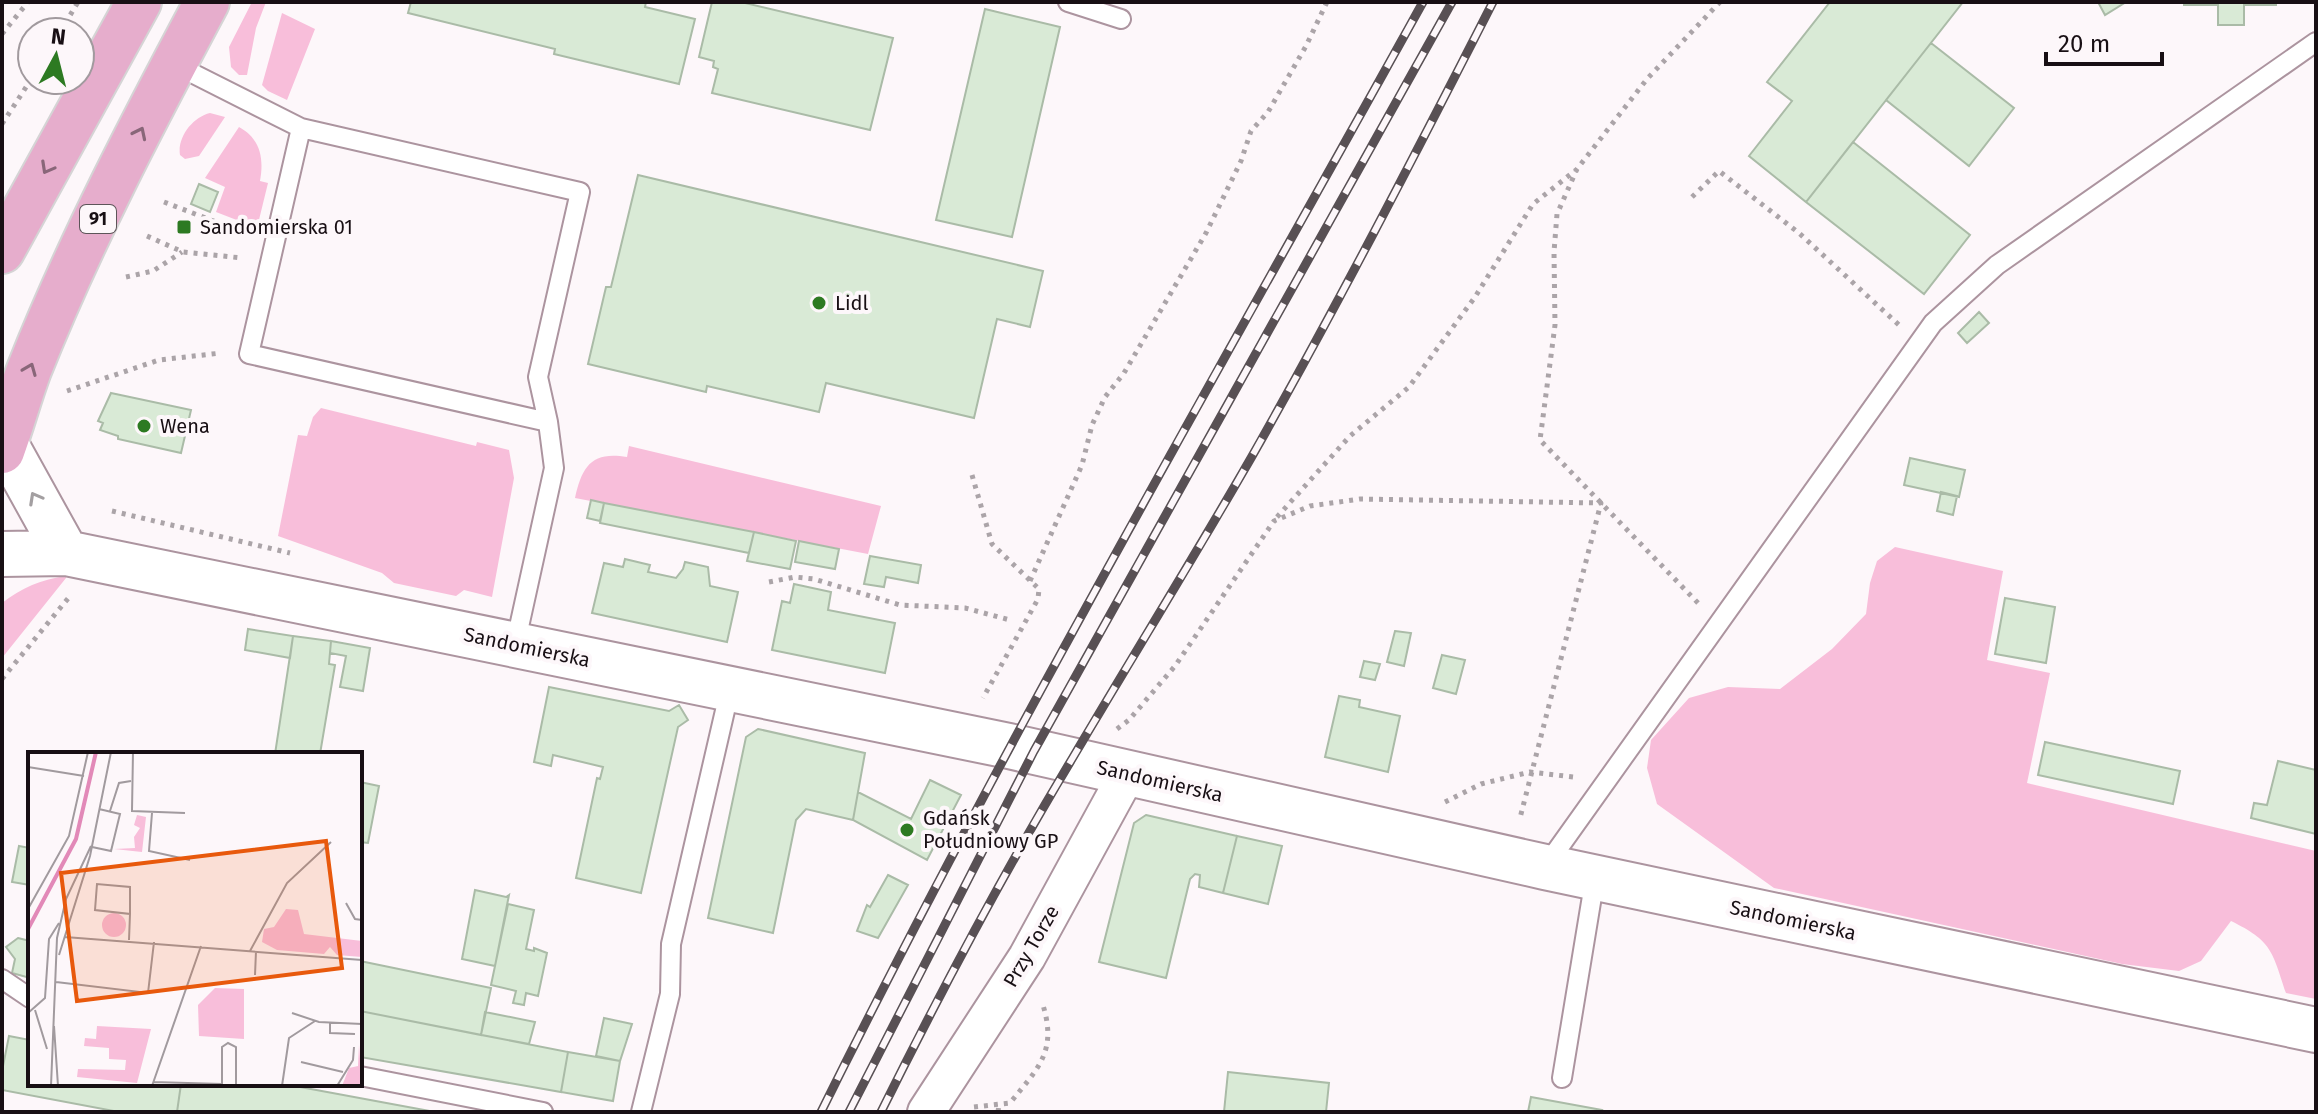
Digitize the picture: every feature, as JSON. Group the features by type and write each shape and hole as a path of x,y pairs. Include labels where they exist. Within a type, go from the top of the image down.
{"main road":[{"path":"2,251 139,2"},
{"name":"91","path":"4,447 30,369 57,305 207,2"}],"street":[{"path":"2,581 71,572 4,447"},
{"name":"Sandomierska","path":"2,554 71,572 515,645 1009,746 1595,878 2316,1030"},
{"name":"Przy Torze","path":"928,1110 1027,957 1127,774"}],"lane":[{"path":"1068,2 1121,19"},
{"path":"1528,863 1718,624 1933,323 1997,265 2316,42"},
{"path":"174,64 301,128 580,192 538,377 554,468 515,645"},
{"path":"301,128 249,354 548,422"},
{"path":"641,1112 670,994 671,944 730,689"},
{"path":"1562,1078 1595,878"},
{"path":"2,979 28,997"},
{"path":"362,1076 543,1112"}],"path":[{"path":"2,34 28,2"},
{"path":"1030,581 1082,465 1092,425 1105,397 1124,373 1206,233 1241,161 1251,131 1268,112 1327,2"},
{"path":"1113,733 1129,720 1175,666 1274,521 1350,436 1409,387 1475,297 1533,204 1577,169 1647,79 1720,2"},
{"path":"2,124 20,96"},
{"path":"1577,169 1557,214 1555,325 1540,440 1718,624"},
{"path":"1692,197 1719,171 1799,233 1918,343"},
{"path":"164,202 255,237"},
{"path":"147,236 183,252 270,262"},
{"path":"126,277 153,271 183,252"},
{"path":"67,391 159,360 212,353 249,354"},
{"path":"972,475 992,544 1039,589 1038,599 982,701"},
{"path":"1274,521 1310,506 1360,499 1601,503"},
{"path":"1528,863 1530,772 1601,503"},
{"path":"2,679 57,611 71,572"},
{"path":"769,582 795,577 814,579 900,605 965,608 1010,620"},
{"path":"928,1110 1010,1103 1043,1062 1048,1039 1045,1010 1027,957"},
{"path":"998,1112 999,1104"}],"shaded area":[{"path":"252,2 266,2 256,28 247,75 239,75 231,67 229,47"},
{"path":"282,13 315,29 287,100 262,85"},
{"path":"210,113 225,117 199,156 185,159 180,155 184,135 198,119"},
{"path":"239,127 256,144 262,165 260,181 268,183 257,228 216,212 225,187 205,178"},
{"path":"321,408 476,446 477,442 509,450 514,478 492,597 464,590 456,596 394,583 382,573 278,536 298,435 307,436 313,417"},
{"path":"629,446 881,506 868,554 575,498 581,477 590,463 605,456 627,457"},
{"path":"1895,547 2003,571 1987,660 2050,673 2027,783 2316,851 2316,999 2286,993 2273,957 2263,941 2231,921 2201,961 2179,971 2122,964 1774,888 1657,804 1647,768 1651,740 1689,698 1728,687 1780,689 1832,649 1866,614 1877,561"},
{"path":"66,576 2,658 2,603 32,585"}],"building":[{"path":"411,2 646,2 645,7 695,19 679,84 554,54 555,49 408,13"},
{"path":"712,2 741,2 893,38 870,130 712,93 718,69 713,67 714,61 699,57"},
{"path":"1830,2 1963,2 1806,202 1749,156 1792,101 1767,82"},
{"path":"2098,2 2126,2 2105,15"},
{"path":"2184,2 2276,2 2276,5 2244,5 2244,25 2218,25 2218,5 2184,5"},
{"path":"985,9 1060,27 1012,237 936,220"},
{"path":"1931,43 2014,108 1969,166 1886,100"},
{"path":"1853,142 1970,235 1924,294 1806,202"},
{"name":"Lidl","path":"638,175 1043,271 1030,327 997,319 974,418 826,383 819,412 707,386 706,392 588,364 606,287 611,287"},
{"path":"199,184 218,192 210,212 191,204"},
{"path":"1979,312 1989,323 1967,343 1958,333"},
{"name":"Wena","path":"111,393 191,410 181,453 118,439 118,436 100,430 103,423 98,421"},
{"path":"1910,458 1965,470 1959,497 1904,485"},
{"path":"1941,492 1957,496 1953,515 1937,511"},
{"path":"591,500 604,503 600,521 587,518"},
{"path":"604,503 754,532 749,553 600,523"},
{"path":"754,532 796,541 790,569 747,561"},
{"path":"799,541 839,549 835,569 795,562"},
{"path":"870,556 921,565 918,583 886,577 884,587 864,584"},
{"path":"625,559 650,565 648,572 676,578 685,562 708,567 710,586 738,592 727,642 592,613 604,563 623,567"},
{"path":"794,584 831,592 828,610 895,623 885,673 772,650 782,601 790,603"},
{"path":"2005,598 2055,607 2046,663 1995,654"},
{"path":"248,629 293,636 290,658 245,650"},
{"path":"1395,631 1411,633 1404,666 1387,662"},
{"path":"293,636 331,641 329,664 335,665 320,752 275,752"},
{"path":"331,641 370,648 363,691 340,687 346,656 330,653"},
{"path":"1442,655 1465,660 1456,694 1433,688"},
{"path":"1364,661 1380,664 1375,680 1360,677"},
{"path":"549,687 669,711 679,705 688,720 678,727 641,893 576,878 597,778 600,779 603,767 553,755 551,766 534,762"},
{"path":"1339,696 1360,700 1359,707 1400,716 1388,772 1325,757"},
{"path":"758,729 865,753 853,820 806,809 796,820 773,933 708,918 746,737"},
{"path":"2045,742 2180,771 2173,804 2038,775"},
{"path":"2278,761 2316,770 2316,834 2251,818 2254,803 2267,805"},
{"name":"Gdańsk Południowy GP","path":"930,780 961,795 927,860 853,820 858,792 911,819"},
{"path":"362,782 379,786 368,843 362,842"},
{"path":"1146,815 1237,836 1223,893 1199,887 1200,875 1195,874 1190,879 1166,978 1099,962 1134,823"},
{"path":"1237,836 1282,846 1268,904 1223,893"},
{"path":"19,846 28,848 28,885 12,882"},
{"path":"888,875 908,885 878,938 857,931 867,905 870,907"},
{"path":"475,890 506,897 509,895 495,966 462,959"},
{"path":"508,904 534,910 526,949 534,951 534,948 547,953 538,996 526,993 524,1005 513,1003 516,991 491,985"},
{"path":"18,938 28,940 28,977 12,973 15,959 6,947"},
{"path":"362,961 491,988 481,1035 362,1011"},
{"path":"362,1011 568,1052 561,1092 362,1057"},
{"path":"485,1012 535,1022 529,1044 481,1035"},
{"path":"604,1018 632,1024 620,1061 596,1056"},
{"path":"9,1036 28,1040 28,1086 181,1086 177,1112 119,1112 2,1090 2,1071"},
{"path":"568,1052 620,1061 613,1101 561,1092"},
{"path":"1228,1072 1329,1083 1326,1112 1224,1112"},
{"path":"181,1086 295,1086 435,1112 177,1112"},
{"path":"1531,1097 1602,1110 1528,1112"}],"railway":[{"path":"821,1112 1040,692 1423,2"},
{"path":"849,1112 1034,751 1452,2"},
{"path":"881,1112 1021,846 1283,402 1493,2"}],"place":[{"name":"Sandomierska 01","path":"184,227"},
{"name":"Lidl","path":"819,303"},
{"name":"Wena","path":"144,426"},
{"name":"Gdańsk Południowy GP","path":"907,830"}]}
